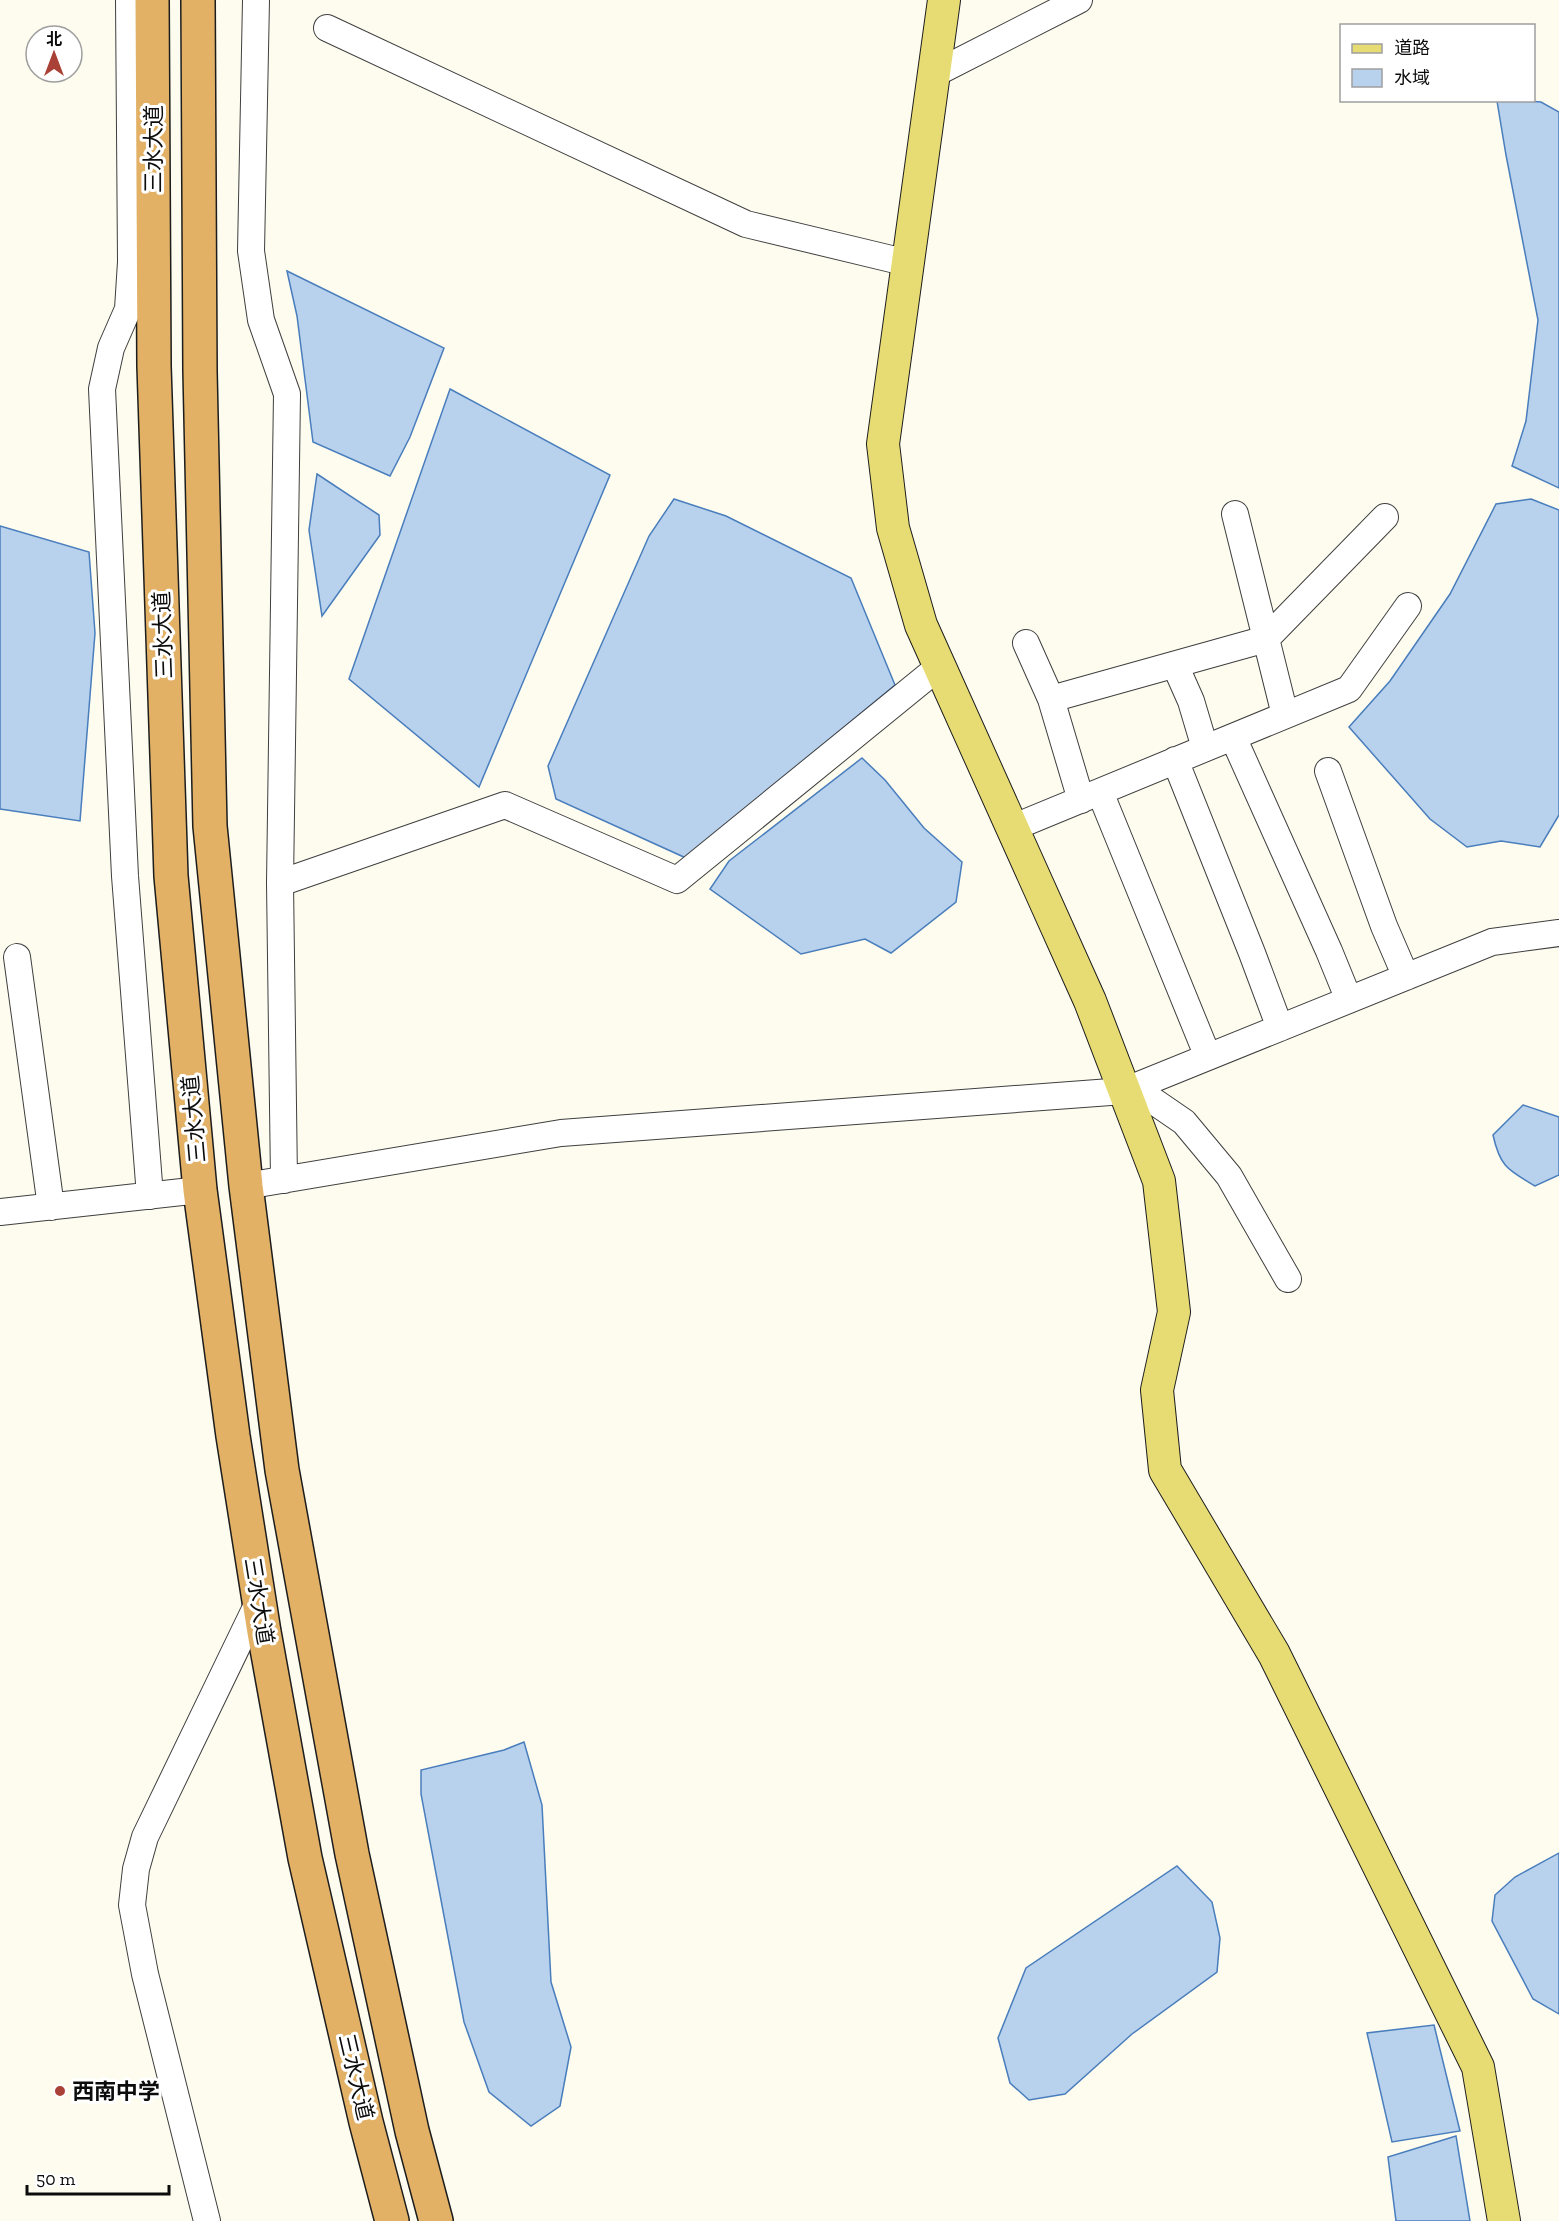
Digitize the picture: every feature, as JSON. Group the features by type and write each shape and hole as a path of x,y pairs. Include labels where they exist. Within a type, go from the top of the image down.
{"highway":[{"name":"三水大道","path":"152,0 154,366 171,876 200,1190 233,1436 259,1601 305,1858 366,2122 392,2221"},
{"name":"三水大道","path":"198,0 200,370 210,826 246,1186 282,1470 348,1832 412,2131 436,2221"}],"main road":[{"path":"944,0 884,444 893,528 921,625 1129,1089 1158,1181 1174,1312 1157,1390 1165,1470 1274,1654 1478,2067 1504,2221"}],"street":[{"path":"129,0 131,262 128,309 111,348 102,388 126,897 150,1196"},
{"path":"256,0 251,251 261,320 287,394 280,883 284,1180"},
{"path":"934,74 1079,0"},
{"path":"327,28 746,224 908,263"},
{"path":"1235,514 1285,715"},
{"path":"1051,699 1266,639 1385,517"},
{"path":"1012,828 1349,688 1408,606"},
{"path":"1026,644 1090,796 1208,1057"},
{"path":"1174,664 1191,701 1205,748"},
{"path":"280,883 505,805 677,880 940,666"},
{"path":"1233,737 1329,951 1348,1000"},
{"path":"1175,760 1280,1028"},
{"path":"1328,771 1384,926 1406,976"},
{"path":"246,1186 561,1133 1129,1089 1492,942 1559,933"},
{"path":"17,957 51,1207"},
{"path":"1129,1089 1184,1122 1229,1176 1288,1279"},
{"path":"0,1212 200,1190"},
{"path":"207,2221 145,1974 132,1905 136,1869 145,1837 259,1601"}],"water":[{"path":"1497,102 1541,102 1559,112 1559,488 1512,466 1526,421 1538,320"},
{"path":"287,271 444,348 410,437 390,476 313,442 297,316"},
{"path":"450,389 610,475 479,787 349,679"},
{"path":"317,474 379,515 380,535 322,616 309,530"},
{"path":"674,499 726,516 851,578 895,685 686,858 556,799 548,766 649,536"},
{"path":"1531,499 1559,510 1559,815 1540,847 1501,841 1467,847 1430,819 1349,727 1390,681 1450,594 1496,504"},
{"path":"0,526 89,552 95,633 80,821 0,809"},
{"path":"862,758 885,780 924,828 962,862 956,902 891,953 865,939 801,954 710,889 729,861"},
{"path":"1523,1105 1559,1117 1559,1175 1535,1186 1506,1166 1499,1154 1493,1135"},
{"path":"524,1742 542,1805 551,1982 571,2047 560,2106 531,2126 489,2092 464,2022 421,1794 421,1770 504,1750"},
{"path":"1559,1853 1559,2014 1533,1999 1492,1921 1495,1895 1515,1877"},
{"path":"1177,1866 1212,1902 1220,1938 1217,1972 1132,2034 1065,2094 1029,2100 1010,2083 998,2038 1026,1968"},
{"path":"1434,2025 1460,2131 1392,2142 1367,2033"},
{"path":"1456,2136 1470,2221 1396,2221 1388,2157"}],"place":[{"name":"西南中学","path":"60,2091"}]}
